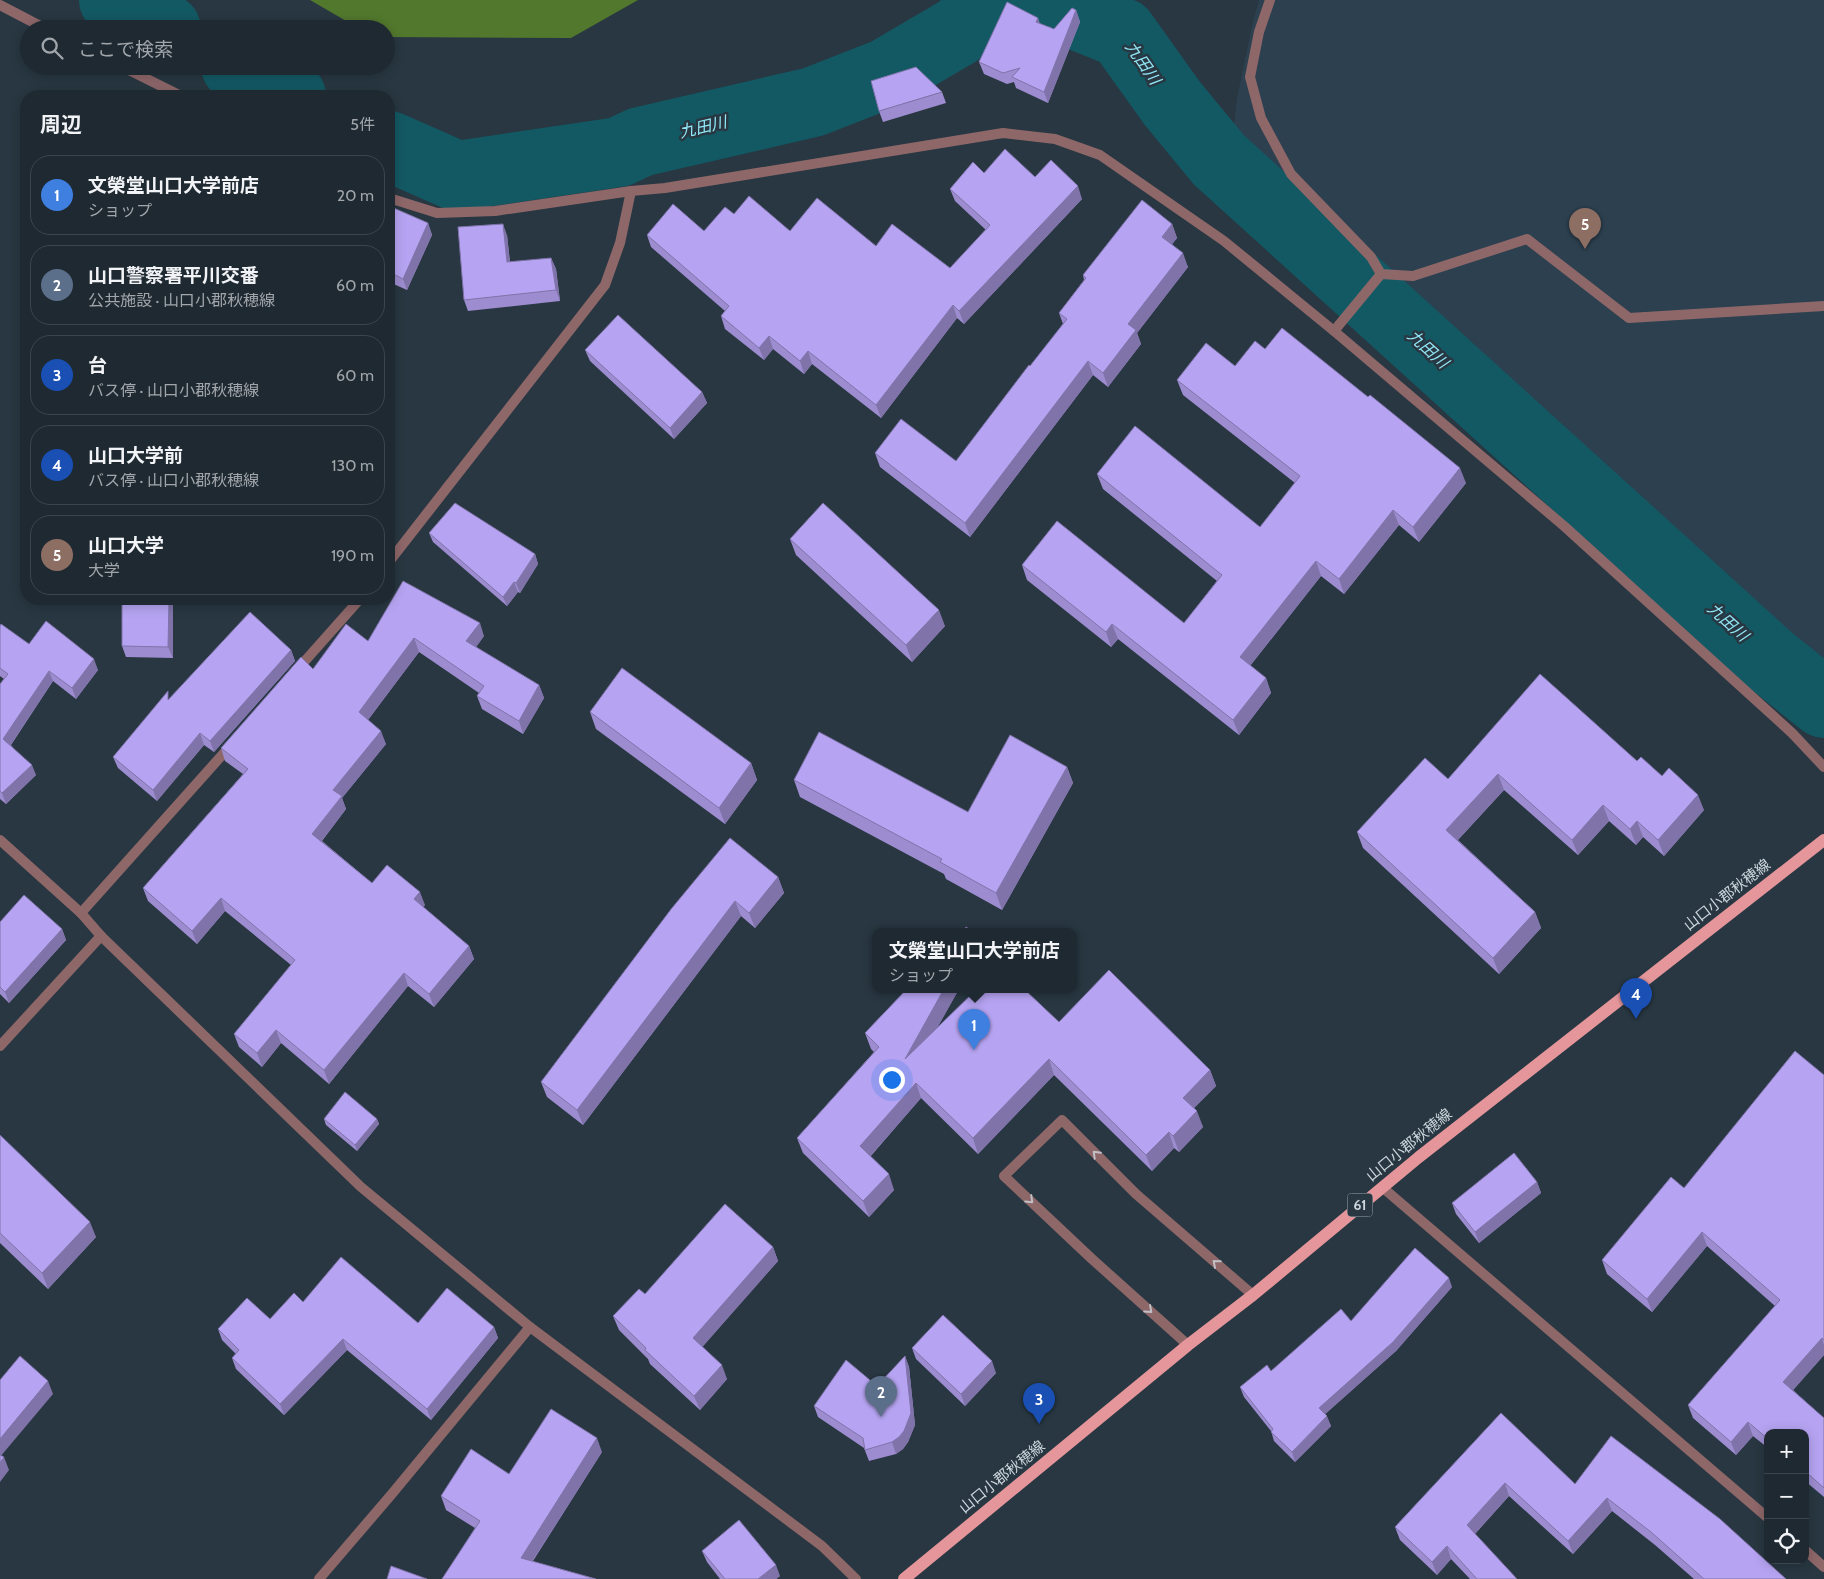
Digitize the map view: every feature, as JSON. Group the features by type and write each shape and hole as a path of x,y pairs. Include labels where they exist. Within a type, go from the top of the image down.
{"main road":[{"name":"山口小郡秋穂線","path":"904,1579 1188,1345 1253,1295 1382,1187 1824,840"}],"street":[{"path":"1270,0 1258,32 1250,77 1261,118 1291,174 1371,257 1381,274"},
{"path":"0,6 28,20"},
{"path":"139,75 169,90"},
{"path":"395,200 437,213 495,211 631,191 665,188 1003,133 1055,139 1100,155 1224,241 1334,331 1564,526 1792,734 1824,767"},
{"path":"395,554 605,285 620,243 631,191"},
{"path":"1381,274 1413,276 1527,239 1628,318 1824,306"},
{"path":"1334,331 1381,274"},
{"path":"292,676 355,605"},
{"path":"81,913 239,736"},
{"path":"0,840 81,913 101,936 361,1187 530,1327 822,1546 856,1579"},
{"path":"0,1046 101,936"},
{"path":"1188,1345 1092,1259 1004,1176 1062,1120 1136,1194 1253,1295"},
{"path":"1382,1187 1764,1515"},
{"path":"319,1579 530,1327"},
{"path":"1809,1554 1824,1567"}],"shaded area":[{"path":"1259,0 1824,0 1824,665 1717,569 1434,333 1260,164 1233,135 1237,98"}],"green space":[{"path":"310,0 638,0 571,38 395,37 395,20 344,20"}],"building":[{"path":"1007,2 1038,18 1036,22 1054,29 1072,8 1076,10 1044,92 1012,77 1020,68 1003,73 979,62"},
{"path":"916,67 942,92 879,111 871,81"},
{"path":"1005,149 1035,177 1051,160 1078,186 959,311 953,305 876,405 808,351 800,361 769,336 759,348 721,316 729,306 647,235 673,204 704,231 725,207 734,214 749,196 790,231 817,198 876,246 892,224 950,268 990,225 950,189 973,162 984,173"},
{"path":"1142,200 1172,224 1162,237 1183,253 1128,324 1136,330 1103,373 1088,361 965,523 875,453 901,419 956,461 1029,365 1067,319 1059,313 1086,278 1083,275"},
{"path":"395,209 428,223 403,279 395,275"},
{"path":"503,224 507,262 551,258 556,290 464,300 458,227"},
{"path":"618,315 702,392 670,428 585,350"},
{"path":"1282,328 1368,397 1370,395 1460,468 1413,527 1393,510 1339,579 1316,561 1240,657 1266,678 1233,720 1112,624 1106,632 1022,565 1057,521 1184,623 1222,575 1097,474 1135,426 1260,527 1300,476 1177,380 1206,343 1235,366 1255,341 1265,349"},
{"path":"455,503 535,554 516,583 514,582 503,597 429,533"},
{"path":"823,503 939,610 906,645 790,539"},
{"path":"403,581 480,623 466,641 539,685 519,721 477,696 484,686 414,638 359,712 381,731 333,790 342,796 312,834 372,883 387,865 420,892 414,899 469,946 429,994 404,973 324,1070 276,1030 257,1053 234,1034 295,960 221,898 192,931 143,888 248,769 221,748 301,657 313,669 346,624 368,641 389,605 395,605 395,595"},
{"path":"122,605 169,605 168,647 122,646"},
{"path":"250,612 291,650 210,741 200,733 153,790 113,757 168,691 168,700"},
{"path":"46,621 94,659 72,688 49,671 3,739 32,765 2,793 0,791 0,684 8,674 0,668 0,626 1,624 29,644"},
{"path":"622,668 751,763 719,808 590,712"},
{"path":"1540,674 1637,761 1641,757 1662,776 1669,768 1698,795 1658,840 1637,821 1630,829 1603,805 1572,840 1498,774 1446,830 1535,912 1493,958 1357,832 1425,758 1448,779"},
{"path":"819,732 968,812 1010,735 1067,767 996,893 940,862 942,859 794,780"},
{"path":"730,838 778,877 749,913 735,901 577,1110 541,1082 672,908"},
{"path":"24,895 62,929 5,992 0,987 0,922"},
{"path":"1109,970 1210,1070 1183,1098 1197,1111 1173,1136 1169,1132 1146,1155 1049,1059 973,1138 916,1083 860,1146 889,1174 863,1201 797,1138 879,1047 865,1033 903,993 942,993 905,1059 973,993 1028,993 1059,1022"},
{"path":"1795,1051 1824,1075 1824,1340 1822,1338 1783,1382 1824,1418 1824,1488 1809,1475 1809,1429 1764,1429 1764,1436 1748,1422 1731,1442 1688,1405 1780,1300 1702,1232 1647,1299 1602,1260 1671,1177 1684,1188"},
{"path":"345,1092 377,1119 355,1145 324,1119"},
{"path":"0,1135 90,1222 42,1273 0,1233"},
{"path":"1514,1153 1537,1182 1475,1232 1452,1203"},
{"path":"725,1204 773,1247 693,1338 722,1365 694,1396 645,1350 646,1348 613,1316 639,1289 645,1294"},
{"path":"1415,1248 1449,1278 1393,1342 1319,1408 1327,1416 1292,1452 1271,1432 1273,1429 1240,1387 1267,1365 1271,1371 1341,1309 1351,1321"},
{"path":"341,1257 418,1323 447,1288 494,1327 427,1409 343,1339 280,1404 232,1358 239,1350 218,1329 247,1298 270,1319 294,1293 303,1302"},
{"path":"943,1315 992,1361 961,1394 912,1348"},
{"path":"20,1356 48,1381 0,1439 0,1380"},
{"path":"905,1356 911,1413 904,1431 892,1442 865,1450 863,1438 814,1406 846,1360 877,1386"},
{"path":"551,1409 597,1438 521,1558 596,1579 442,1579 480,1521 441,1496 471,1449 509,1474"},
{"path":"1501,1413 1575,1484 1611,1436 1720,1519 1764,1559 1764,1564 1770,1564 1786,1579 1704,1579 1651,1532 1607,1498 1568,1541 1505,1483 1467,1525 1517,1579 1477,1579 1447,1546 1432,1562 1395,1527"},
{"path":"0,1455 4,1457 0,1463"},
{"path":"739,1520 776,1565 758,1579 725,1579 702,1551"},
{"path":"391,1566 427,1579 387,1579"}],"waterway":[{"name":"九田川","path":"114,0 150,20"},
{"name":"九田川","path":"395,149 457,176 619,152 640,142 813,102 887,73 957,32 999,0"},
{"name":"九田川","path":"1040,0 1122,33 1172,103 1219,160 1769,659 1824,703"},
{"name":"九田川","path":"252,75 280,90"}],"place":[{"name":"山口大学","path":"1585,249"},
{"name":"山口大学前","path":"1636,1019"},
{"name":"文榮堂山口大学前店","path":"974,1050"},
{"name":"山口警察署平川交番","path":"881,1417"},
{"name":"台","path":"1039,1424"}]}
